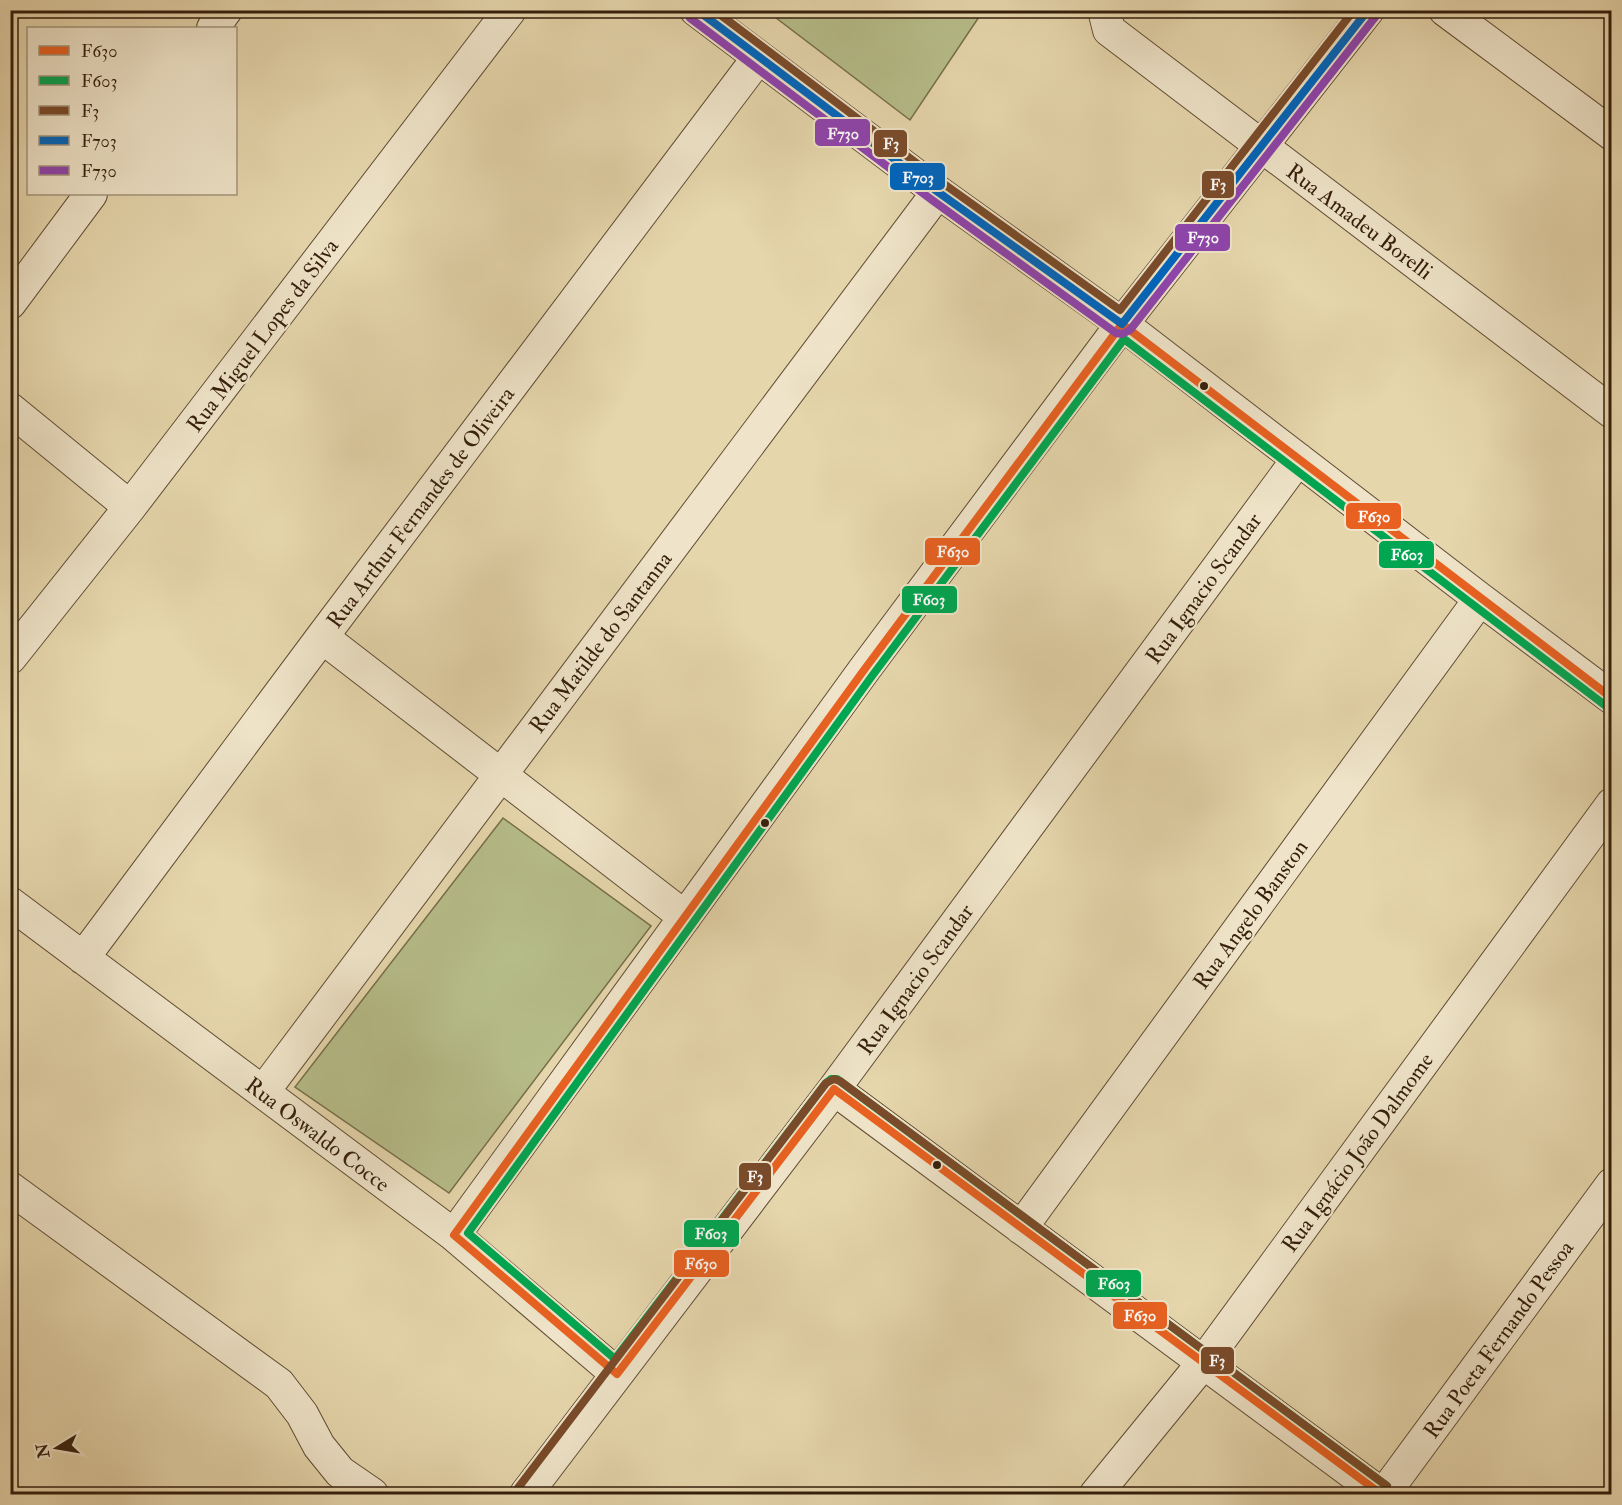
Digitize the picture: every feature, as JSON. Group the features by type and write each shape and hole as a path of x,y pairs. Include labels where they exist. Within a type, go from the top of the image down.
{"street":[{"path":"214,27 226,10"},
{"name":"Rua Miguel Lopes da Silva","path":"10,658 130,507 510,10"},
{"path":"696,10 938,192 1122,324 1611,698"},
{"path":"454,1235 864,670 1122,324 1368,10"},
{"path":"1445,10 1611,134"},
{"name":"Rua Amadeu Borelli","path":"1106,20 1262,146 1611,412"},
{"name":"Rua Arthur Fernandes de Oliveira","path":"84,958 322,637 758,58"},
{"name":"Rua Matilde do Santanna","path":"263,1092 938,192"},
{"path":"10,303 91,195"},
{"path":"10,409 130,507"},
{"name":"Rua Ignacio Scandar","path":"526,1494 834,1089 1298,459"},
{"name":"Rua Angelo Banston","path":"1021,1228 1480,599"},
{"path":"322,637 685,917"},
{"name":"Rua Ignácio João Dalmome","path":"1096,1494 1203,1363 1611,804"},
{"name":"Rua Oswaldo Cocce","path":"10,903 454,1235 617,1374"},
{"path":"834,1089 1382,1494"},
{"name":"Rua Poeta Fernando Pessoa","path":"1382,1494 1611,1184"},
{"path":"10,1188 279,1384 302,1414 319,1446 340,1472 372,1494"}],"green space":[{"path":"767,11 983,11 910,120"},
{"path":"503,818 651,926 449,1193 295,1087"}],"transit line":[{"name":"F703","path":"697,10 938,192 1122,324 1368,10"},
{"name":"F3","path":"714,10 944,184 1120,310 1354,10"},
{"name":"F730","path":"690,18 932,200 1116,333 1122,334 1130,330 1376,16"},
{"name":"F630","path":"1381,1494 834,1089 617,1374 454,1235 864,670 1122,324 1612,698"},
{"name":"F603","path":"1387,1486 837,1079 831,1079 826,1083 615,1359 468,1233 872,676 1124,339 1606,706"},
{"name":"F3","path":"518,1488 826,1083 834,1079 840,1081 1387,1486"}]}
